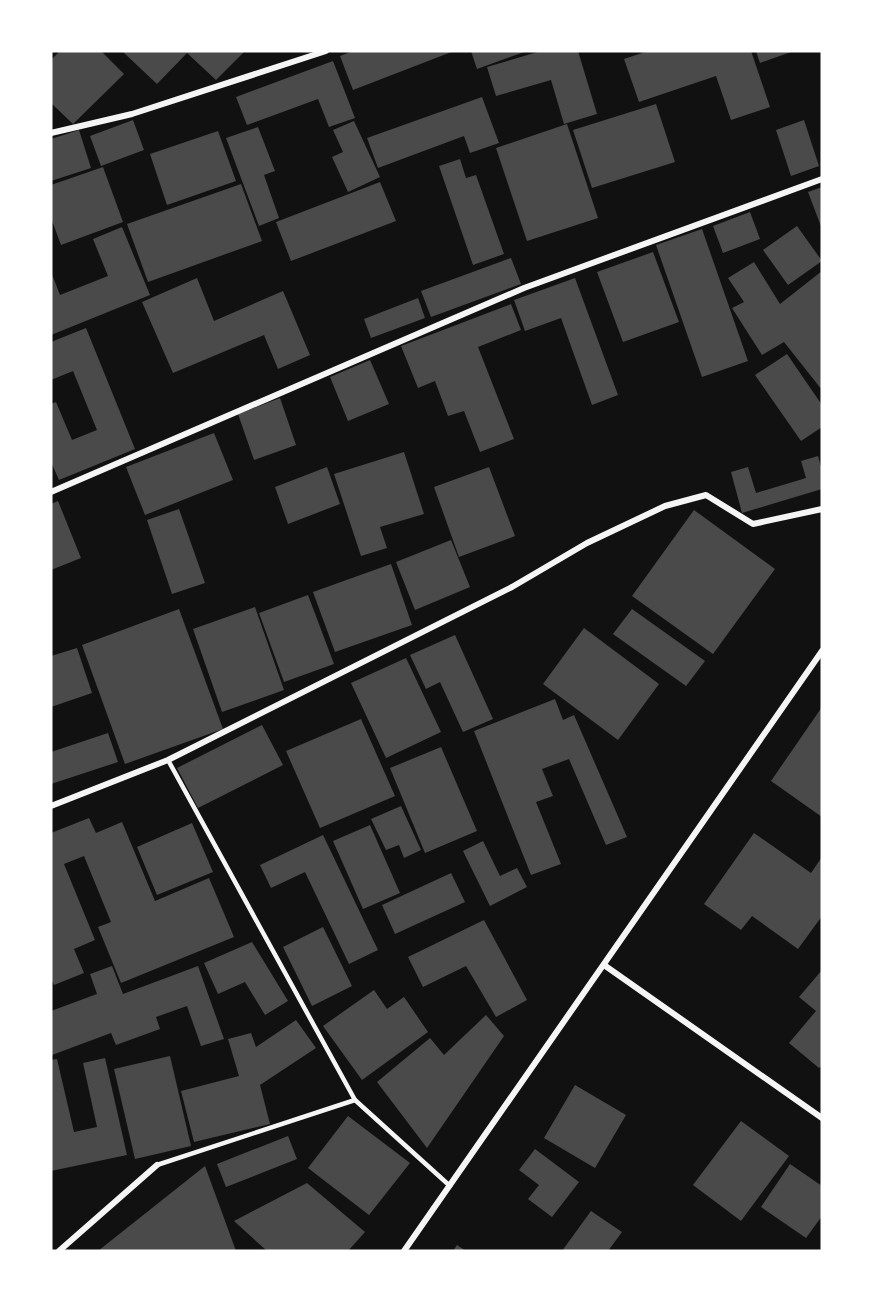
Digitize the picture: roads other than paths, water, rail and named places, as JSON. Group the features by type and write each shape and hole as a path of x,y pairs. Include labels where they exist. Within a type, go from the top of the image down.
{"street":[{"path":"51,133 132,114 326,51"},
{"path":"51,492 525,288 822,179"},
{"path":"51,806 168,760 512,587 587,543 665,506 706,495 753,524 822,509"},
{"path":"404,1251 821,653"},
{"path":"604,965 822,1118"},
{"path":"59,1251 158,1165"}],"lane":[{"path":"168,760 355,1100 450,1186"},
{"path":"158,1165 355,1100"}]}
